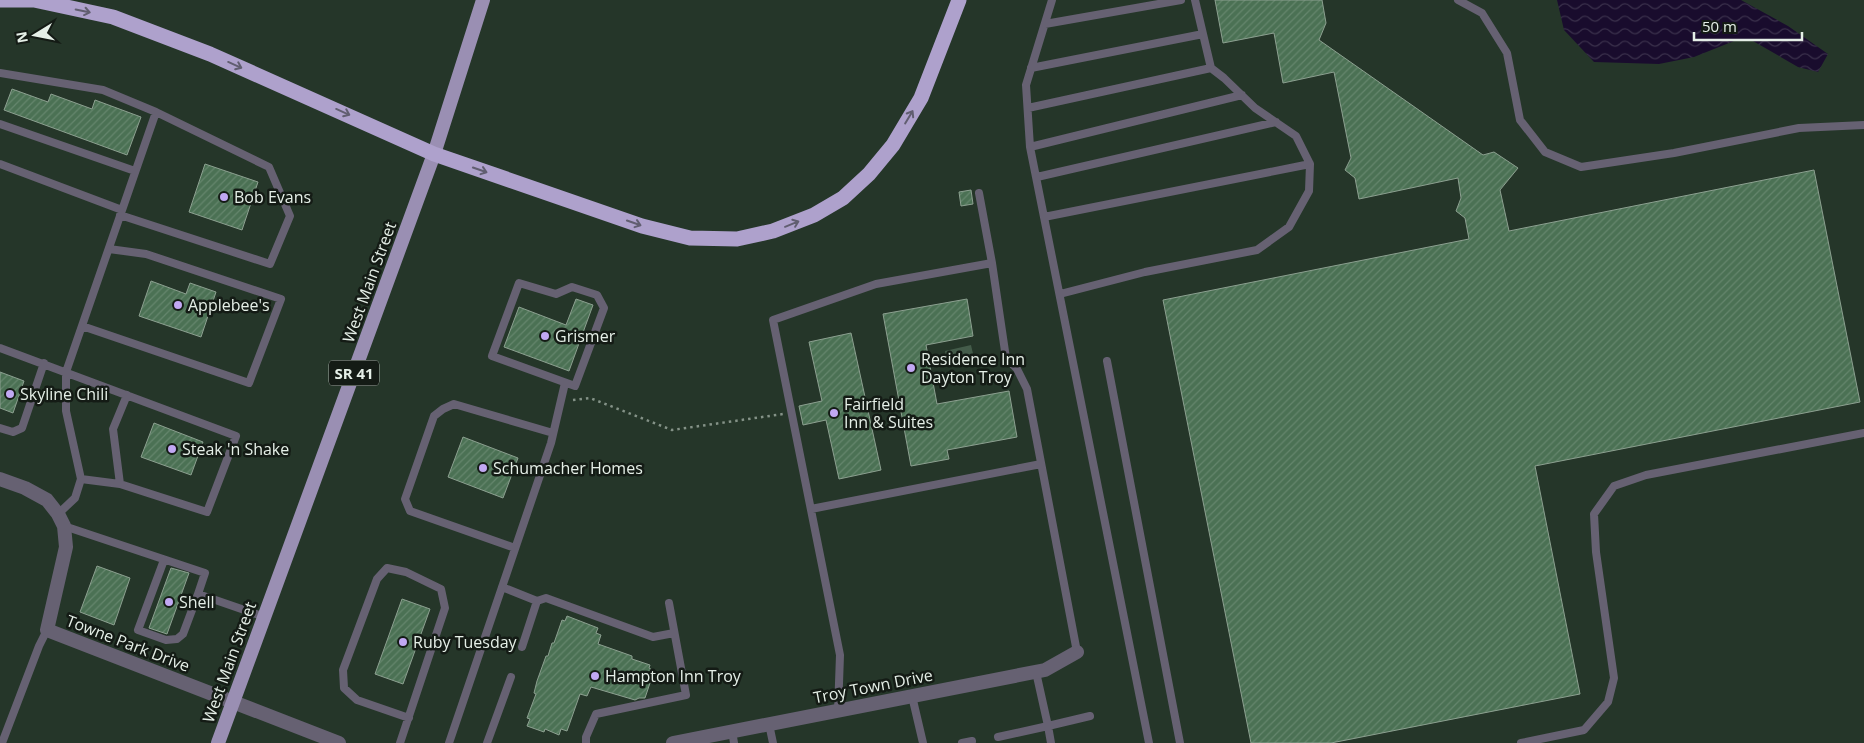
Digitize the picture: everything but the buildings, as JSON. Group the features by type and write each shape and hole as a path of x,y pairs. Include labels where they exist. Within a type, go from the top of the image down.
{"highway":[{"path":"0,0 34,0 113,17 210,54 434,154 642,226 690,238 736,239 773,231 814,215 843,198 869,174 893,145 921,98 959,0"}],"main road":[{"name":"West Main Street","path":"218,743 434,154 483,0"}],"street":[{"name":"Towne Park Drive","path":"0,479 26,488 46,500 58,514 64,526 66,547 47,630 233,701"},
{"name":"Troy Town Drive","path":"672,743 733,737 769,724 1045,670 1077,652"},
{"path":"233,701 331,742"}],"lane":[{"path":"1052,0 1026,85 1030,147 1149,743"},
{"path":"1045,24 1181,0"},
{"path":"1060,294 1145,272 1258,250 1289,227 1309,191 1310,164 1296,136 1254,108 1224,78 1211,68 1195,0"},
{"path":"1458,0 1482,14 1507,53 1520,120 1545,152 1581,167 1674,153 1799,128 1864,125"},
{"path":"1031,68 1203,34"},
{"path":"1028,108 1211,68"},
{"path":"0,73 104,90 156,112 269,167 290,216 270,264 121,213 0,164"},
{"path":"1030,147 1242,96"},
{"path":"58,514 76,498 81,479 66,411 66,372 156,112"},
{"path":"1036,178 1276,122"},
{"path":"0,124 135,171"},
{"path":"1044,217 1310,164"},
{"path":"980,193 1006,358 1017,369 1027,389 1077,652"},
{"path":"82,326 249,383 281,299 146,254 108,249"},
{"path":"838,710 840,655 773,320 876,284 992,263"},
{"path":"519,283 556,294 572,287 597,295 604,308 575,386 565,383 492,356 519,283"},
{"path":"0,348 236,436 207,512 120,484 81,479"},
{"path":"1107,361 1180,743"},
{"path":"0,428 13,432 22,428 44,363"},
{"path":"449,743 553,433 565,383"},
{"path":"120,484 113,429 127,395"},
{"path":"515,548 410,511 405,499 434,416 443,408 454,404 553,433"},
{"path":"1522,743 1584,730 1608,702 1614,678 1596,552 1594,514 1614,486 1646,475 1864,433"},
{"path":"811,509 1041,464"},
{"path":"64,526 164,560 205,574 182,634 177,639 166,640 138,630 164,560"},
{"path":"400,743 409,718 445,608 441,589 406,572 387,568 377,579 343,670 344,688 357,700 409,718"},
{"path":"502,587 537,601 546,598 653,637 674,633"},
{"path":"198,594 265,616"},
{"path":"522,647 537,601"},
{"path":"586,743 586,736 596,714 686,695 669,603"},
{"path":"2,743 39,646 47,630"},
{"path":"1036,672 1051,743"},
{"path":"487,743 511,677"},
{"path":"912,696 922,743"},
{"path":"998,737 1090,716"},
{"path":"769,724 773,743"},
{"path":"962,743 972,741"}],"path":[{"path":"557,414 572,400 590,398 672,430 792,412"}],"green space":[{"path":"971,345 974,358 947,364 945,351"}],"water":[{"path":"1557,0 1741,0 1788,26 1828,54 1818,72 1798,67 1753,41 1734,41 1694,57 1659,64 1594,62 1564,30"}],"place":[{"name":"Bob Evans","path":"224,197"},
{"name":"Applebee's","path":"178,305"},
{"name":"Grismer","path":"545,336"},
{"name":"Residence Inn Dayton Troy","path":"911,368"},
{"name":"Skyline Chili","path":"10,394"},
{"name":"Fairfield Inn & Suites","path":"834,413"},
{"name":"Steak 'n Shake","path":"172,449"},
{"name":"Schumacher Homes","path":"483,468"},
{"name":"Shell","path":"169,602"},
{"name":"Ruby Tuesday","path":"403,642"},
{"name":"Hampton Inn Troy","path":"595,676"}]}
